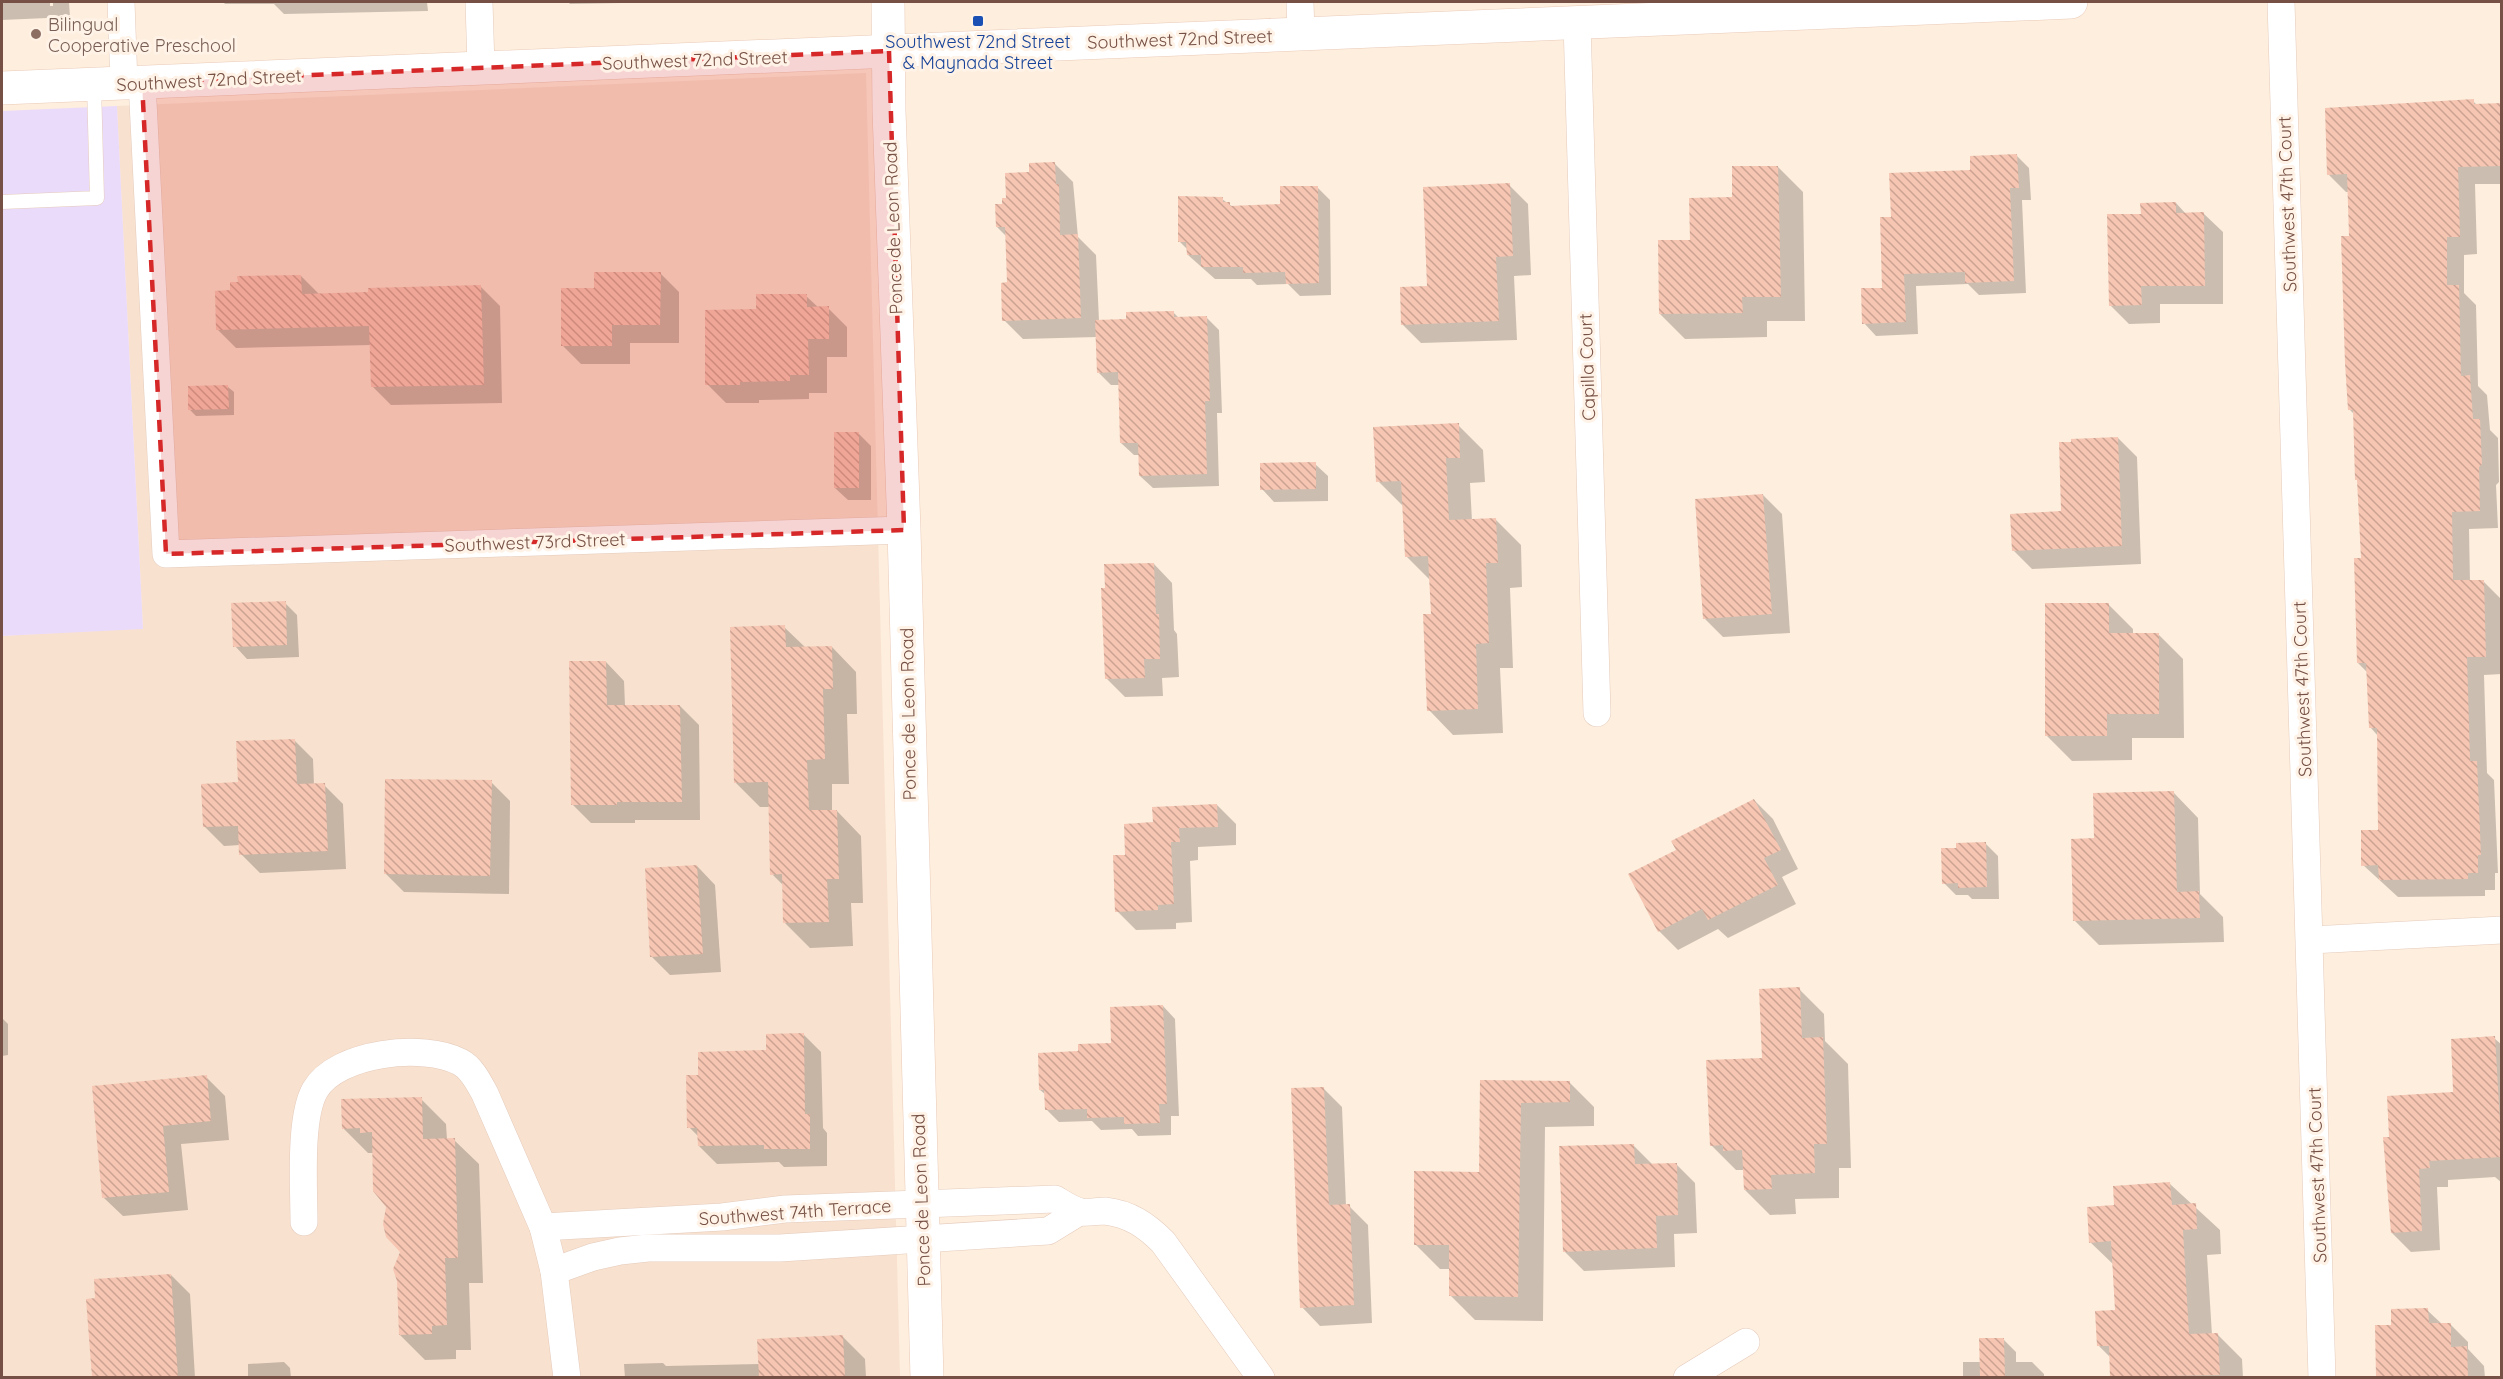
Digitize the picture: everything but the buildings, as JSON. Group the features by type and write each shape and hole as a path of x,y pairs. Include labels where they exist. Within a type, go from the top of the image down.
{"main road":[{"name":"Ponce de Leon Road","path":"888,2 889,111 904,530 927,1377"},
{"name":"Southwest 72nd Street","path":"2,88 1576,22 1661,10 2071,2"}],"street":[{"path":"120,84 121,2"},
{"path":"479,2 481,67"},
{"path":"1300,2 1301,34"},
{"name":"Southwest 47th Court","path":"2281,2 2311,940 2322,1377"},
{"name":"Capilla Court","path":"1576,22 1597,713"},
{"name":"Southwest 73rd Street","path":"120,84 166,554 904,530"},
{"path":"2311,940 2502,930"},
{"path":"304,1222 306,1130 309,1106 316,1089 328,1075 345,1065 384,1054 422,1053 461,1062 485,1094 543,1227 554,1271 567,1377"},
{"name":"Southwest 74th Terrace","path":"543,1227 722,1217 785,1209 1055,1199 1079,1212"},
{"path":"822,1208 824,1246"},
{"name":"Southwest 74th Terrace","path":"554,1271 593,1257 620,1251 669,1247 824,1246 1048,1231 1079,1212 1104,1211 1124,1215 1138,1221 1163,1242 1261,1377"},
{"path":"755,1213 757,1248"},
{"path":"667,1219 669,1247"},
{"path":"1687,1377 1746,1342"}],"lane":[{"path":"2,202 97,198 120,84"}],"highlighted area":[{"path":"889,51 904,530 166,554 142,82"}],"shaded area":[{"path":"866,73 900,1377 2,1378 2,636 143,628 117,106"},
{"path":"117,106 143,629 2,636 2,111"}],"place":[{"name":"Southwest 72nd Street & Maynada Street","path":"978,21"},
{"name":"Bilingual Cooperative Preschool","path":"36,34"}]}
